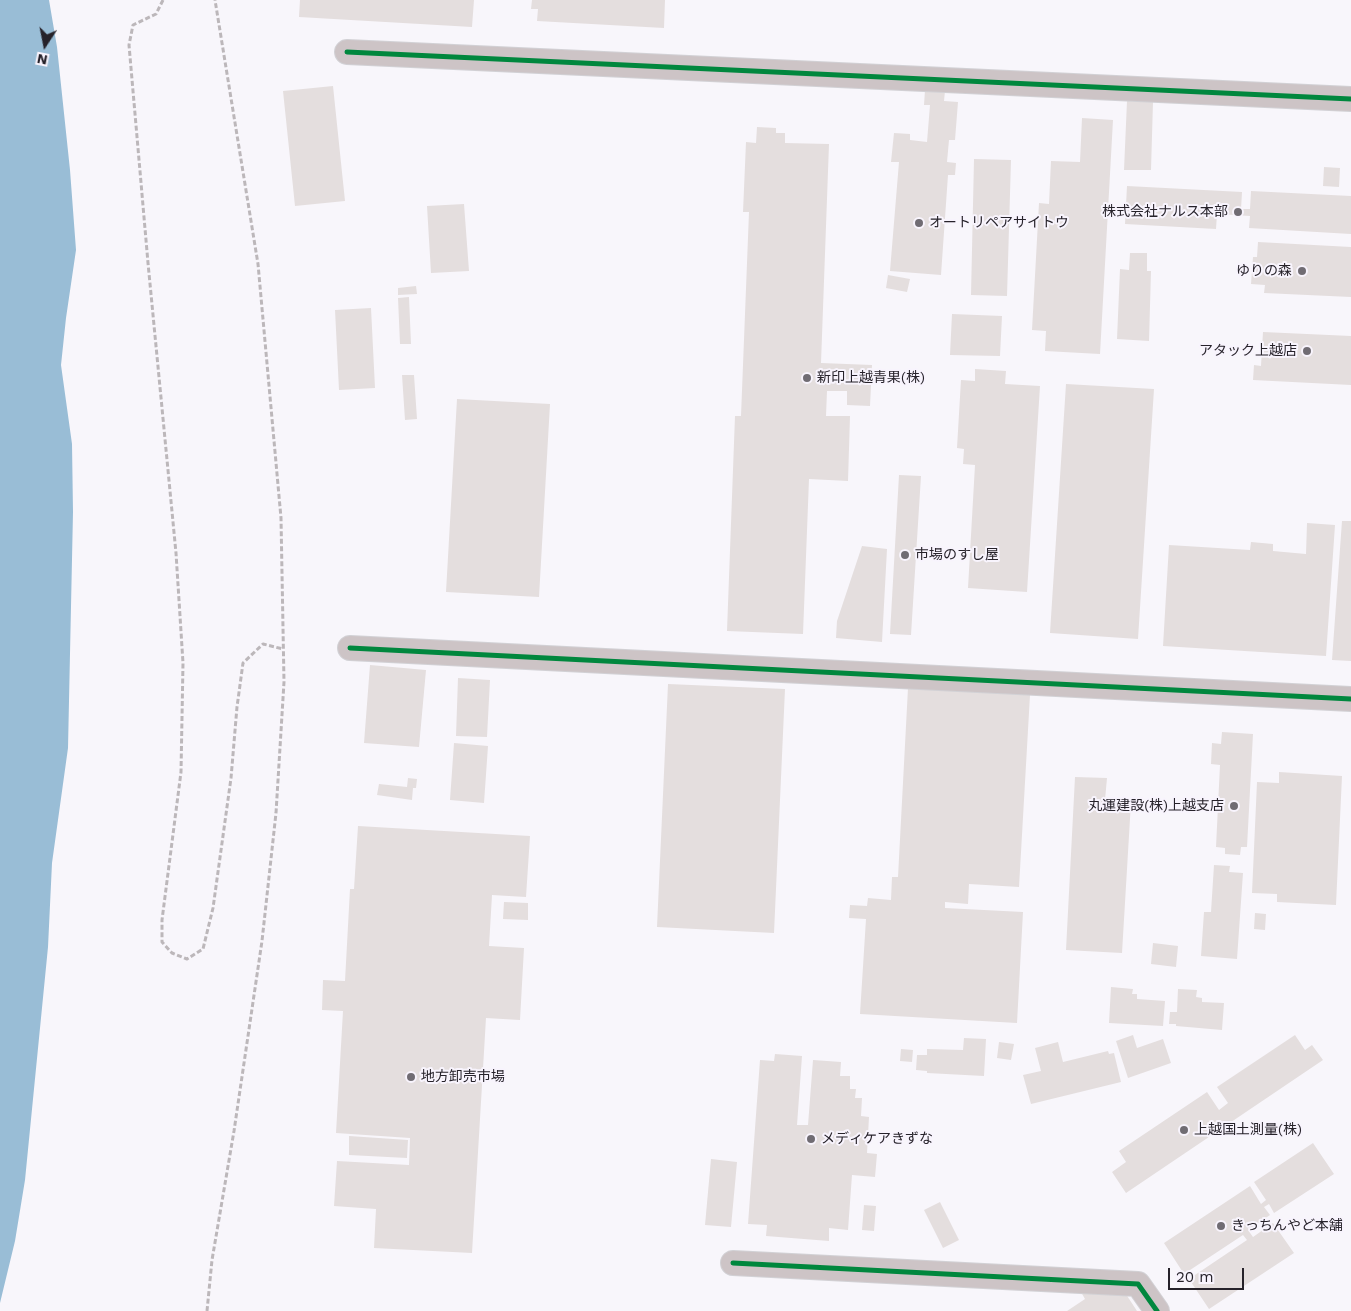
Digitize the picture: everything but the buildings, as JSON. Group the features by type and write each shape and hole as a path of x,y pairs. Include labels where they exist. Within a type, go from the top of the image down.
{"street":[{"path":"347,52 1351,99"},
{"path":"350,648 1351,699"},
{"path":"733,1263 1138,1284 1157,1311"}],"path":[{"path":"163,0 156,14 133,26 129,45 176,553 183,663 181,772 162,920 162,942 172,953 187,960 203,949 213,908 231,778 236,707 243,663 262,644 283,649"},
{"path":"207,1311 212,1260 234,1131 262,941 276,813 284,682 281,518 258,264 215,0"}],"water":[{"path":"0,0 49,0 57,47 76,250 61,365 72,444 73,512 68,748 52,863 48,947 25,1180 15,1241 0,1303"}],"cycle path":[{"path":"347,52 1351,99"},
{"path":"350,648 1351,699"},
{"path":"733,1263 1138,1284 1157,1311"}],"place":[{"name":"株式会社ナルス本部","path":"1238,212"},
{"name":"オートリペアサイトウ","path":"919,223"},
{"name":"ゆりの森","path":"1302,271"},
{"name":"アタック上越店","path":"1307,351"},
{"name":"新印上越青果(株)","path":"807,378"},
{"name":"市場のすし屋","path":"905,555"},
{"name":"丸運建設(株)上越支店","path":"1234,806"},
{"name":"地方卸売市場","path":"411,1077"},
{"name":"上越国土測量(株)","path":"1184,1130"},
{"name":"メディケアきずな","path":"811,1139"},
{"name":"きっちんやど本舗","path":"1221,1226"}]}
